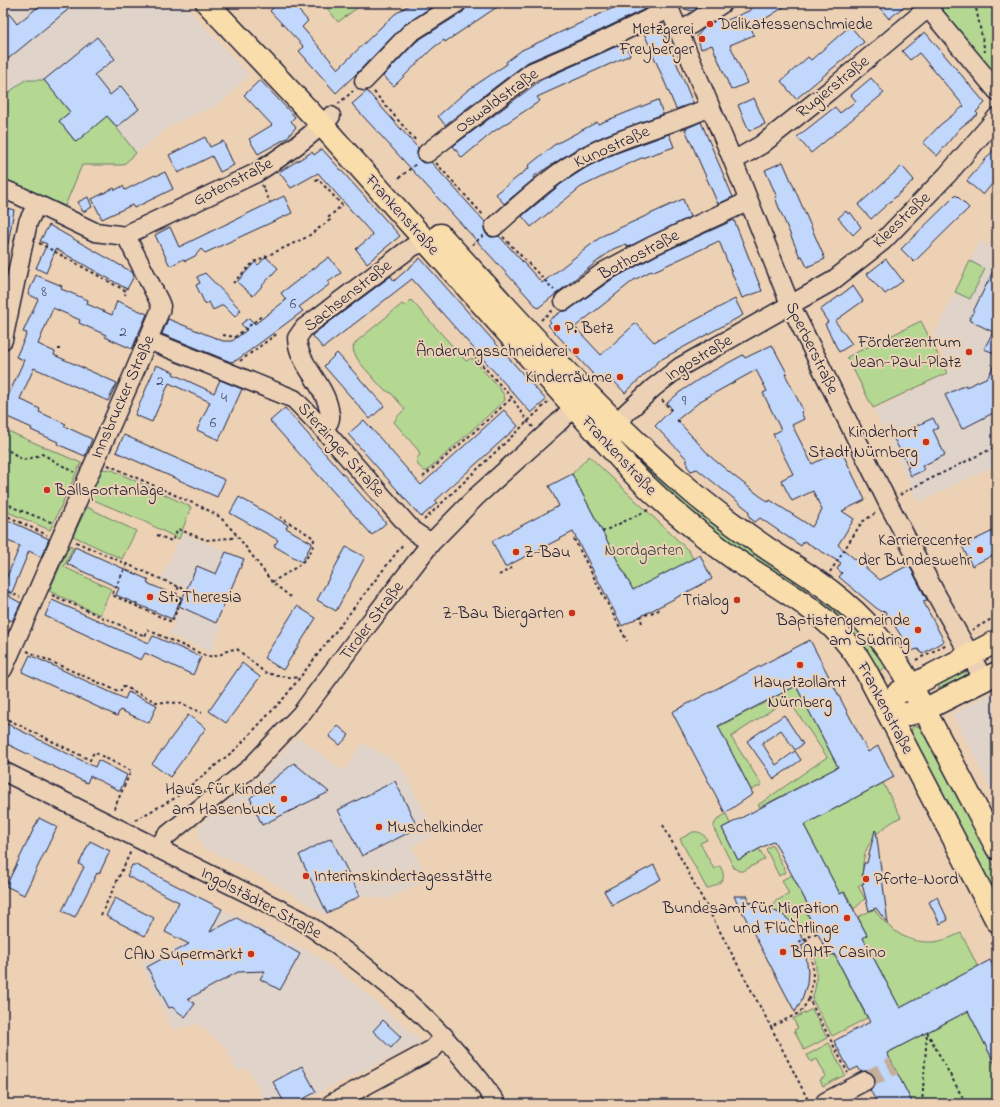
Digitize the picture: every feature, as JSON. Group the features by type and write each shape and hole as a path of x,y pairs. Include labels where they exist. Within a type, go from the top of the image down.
{"main road":[{"name":"Frankenstraße","path":"207,3 329,116 426,242 580,400 618,424 662,466 708,506 757,541 822,576 848,606 873,630 888,650 924,710 997,848"},
{"name":"Frankenstraße","path":"227,3 580,400 610,449 646,486 691,526 735,559 803,603 830,625 852,648 888,713 997,921"},
{"path":"803,603 817,592 822,576"},
{"path":"990,677 924,710 909,714 888,713 894,696 910,686 997,641"}],"street":[{"path":"364,81 410,33 457,3"},
{"path":"680,32 723,3"},
{"path":"926,5 997,91"},
{"name":"Rugierstraße","path":"733,160 761,145 829,92 926,5"},
{"name":"Sperberstraße","path":"668,6 733,160 790,304 889,504 937,596 970,655 990,677"},
{"name":"Oswaldstraße","path":"427,154 532,72 601,42 668,6"},
{"name":"Kunostraße","path":"494,227 558,172 590,154 710,107"},
{"name":"Gotenstraße","path":"126,236 256,173 297,147 329,116"},
{"name":"Kleestraße","path":"790,304 830,282 883,241 947,175 997,117"},
{"path":"3,189 95,232 126,236"},
{"name":"Bothostraße","path":"564,301 605,271 625,260 748,201"},
{"path":"3,340 28,222 37,204"},
{"name":"Innsbrucker Straße","path":"3,669 96,460 148,340 161,306 126,236"},
{"name":"Sachsenstraße","path":"323,428 328,424 330,419 327,399 303,359 297,344 297,338 304,328 405,252 414,246 426,242"},
{"name":"Ingostraße","path":"618,424 639,400 680,367 790,304"},
{"name":"Sterzinger Straße","path":"148,340 294,399 323,428 413,531 431,543"},
{"name":"Tiroler Straße","path":"158,849 165,837 250,768 301,714 431,543 477,496 580,400"},
{"path":"610,449 618,424"},
{"name":"Ingolstädter Straße","path":"3,771 135,830 158,849 301,920 359,962 400,995 444,1036 498,1104"},
{"path":"331,1104 433,1049 444,1036"},
{"path":"825,1102 860,1084"}],"path":[{"path":"975,3 986,58"},
{"path":"329,116 364,81 427,154 564,301 538,323"},
{"path":"400,178 427,154"},
{"path":"233,283 254,262 307,237 330,220 328,218 342,205 318,179 314,181"},
{"path":"467,249 494,227"},
{"path":"24,239 40,243 120,287 126,291 124,295"},
{"path":"223,335 235,337 263,315"},
{"path":"231,373 235,365 278,333"},
{"path":"474,356 512,398 528,422 542,437"},
{"path":"423,477 512,398"},
{"path":"101,915 135,830 236,749 284,698 413,531 551,400"},
{"path":"822,576 862,522 904,492 997,446"},
{"path":"3,448 10,451 21,460 27,460 42,454 87,480"},
{"path":"96,460 206,509 220,517 236,534 272,582 292,598"},
{"path":"3,495 12,507 62,535"},
{"path":"602,532 651,508"},
{"path":"3,514 62,535 184,589"},
{"path":"272,582 304,562 314,544 314,538 280,517"},
{"path":"157,535 172,541 178,529 206,540 232,538 236,534"},
{"path":"574,539 627,641"},
{"path":"127,564 112,595 172,622 182,598 176,594 179,586"},
{"path":"499,575 513,567"},
{"path":"38,589 145,636 148,630 204,655 212,657 237,649 264,672 278,676 300,678"},
{"path":"642,623 640,617 659,610 661,613"},
{"path":"14,645 120,692 123,686 156,702 180,703 202,713"},
{"path":"3,717 90,760 94,752 131,771 112,812"},
{"path":"663,825 771,1027 807,1098 796,1103 789,1101"},
{"path":"799,942 817,933"},
{"path":"771,1027 797,1014 802,1010 809,999 814,977 813,962 806,938"},
{"path":"809,999 860,1084"},
{"path":"922,1104 927,1032 966,1104"}],"shaded area":[{"path":"3,3 183,3 249,75 220,104 171,125 123,165 82,165 65,206 3,180"},
{"path":"980,241 997,249 997,464 919,503 874,410 947,374 949,368 934,335"},
{"name":"St. Theresia","path":"182,533 244,559 216,622 222,626 211,652 169,634 189,589 161,578"},
{"path":"997,690 997,802 952,714"},
{"path":"298,737 344,771 362,743 399,763 437,834 412,847 429,879 388,899 361,896 325,915 284,889 238,863 202,847 198,836 199,826 265,771"},
{"path":"183,888 265,931 311,952 351,981 423,1042 340,1082 299,1104 266,1104 248,1068 237,1072 226,1047 197,1024 173,1030 141,965 146,960 153,959 201,933 188,920 172,911"}],"green space":[{"path":"323,3 364,3 338,22"},
{"path":"934,3 997,3 997,76 992,71"},
{"path":"25,80 44,80 70,112 59,121 75,141 103,110 136,153 123,165 82,165 65,206 3,180 3,97"},
{"path":"970,261 985,269 970,299 955,292"},
{"path":"411,300 466,361 472,358 500,389 505,400 427,471 424,471 418,465 416,459 420,455 418,450 394,422 405,409 391,393 383,389 360,363 354,353 353,347 357,341 402,304 405,306"},
{"path":"921,321 947,373 873,408 847,357"},
{"path":"3,429 81,463 50,530 3,510"},
{"path":"627,450 702,515 810,590 806,592 778,577 661,493"},
{"name":"Nordgarten","path":"589,456 689,551 693,559 633,590 572,474"},
{"path":"102,469 112,470 191,507 179,539 141,520 89,498"},
{"path":"87,507 136,531 122,559 73,536"},
{"path":"70,545 73,547 64,567 111,589 100,615 49,591"},
{"path":"822,595 834,601 889,665 878,672 846,625 819,601"},
{"path":"966,670 964,676 940,689 935,680"},
{"path":"796,686 838,767 760,807 758,805 827,757 788,699 731,737 762,785 751,790 718,727"},
{"path":"913,726 920,727 997,871 997,898 912,737 911,732"},
{"path":"883,783 901,817 883,829 870,843 863,861 864,883 858,886 865,899 854,909 845,892 840,894 804,825"},
{"path":"726,814 730,824 722,828 738,860 759,849 765,859 743,871 739,871 734,868 714,829 714,826 719,818"},
{"path":"693,832 702,833 705,836 707,840 700,843 714,869 720,866 723,871 723,879 719,883 707,889 680,839"},
{"path":"772,845 786,872 779,876 766,849"},
{"path":"792,875 810,909 806,911 814,928 800,935 788,920 772,909 774,902 789,894 782,880"},
{"path":"874,909 891,928 913,940 935,942 961,933 978,967 900,1008 863,938 867,935 858,917"},
{"path":"825,949 834,954 867,1018 832,1036 812,999 816,976 814,954"},
{"path":"812,1009 827,1038 804,1050 794,1030 798,1028 793,1019"},
{"path":"968,1011 997,1068 997,1099 987,1104 913,1104 887,1053"},
{"path":"829,1043 845,1075 823,1086 820,1080 826,1076 817,1059 811,1062 807,1055"}],"building":[{"path":"43,3 76,3 3,63 3,6 17,24"},
{"path":"278,3 292,3 308,21 302,27 338,69 395,14 412,3 436,4 403,26 336,93 299,51 304,47 270,11"},
{"path":"472,3 503,3 445,42 444,40 433,48 394,86 383,76 417,41 463,12 467,6"},
{"path":"624,3 652,3 653,5 597,32 528,62 445,125 438,116 468,90 507,64 506,62 522,50"},
{"path":"680,3 704,3 693,11 681,8"},
{"path":"756,3 790,3 751,28 754,35 730,45 747,83 731,90 712,45 701,49 697,36 704,28 721,17 723,22 751,10 749,7"},
{"path":"876,3 908,3 889,19"},
{"path":"661,25 693,103 676,109 644,33"},
{"path":"850,26 864,42 796,99 781,81 808,57 811,60"},
{"path":"925,32 985,103 976,112 978,114 960,128 937,156 923,143 940,125 964,106 919,53 910,60 902,51"},
{"path":"97,37 115,59 94,75 110,95 121,86 139,109 117,127 107,116 76,142 59,121 70,112 44,80"},
{"path":"624,43 630,55 537,97 540,101 493,132 462,158 453,146 541,80"},
{"path":"871,78 884,93 811,153 797,137 835,107 840,113 856,101 851,95"},
{"path":"260,80 295,117 291,121 296,127 287,138 258,154 249,139 272,125 244,95"},
{"path":"367,91 418,148 417,154 419,160 423,163 431,162 485,222 484,229 486,234 491,237 499,236 542,283 602,236 683,199 690,217 628,247 626,244 613,249 538,308 352,104"},
{"path":"754,98 765,124 749,131 738,105"},
{"path":"658,100 663,114 606,135 576,149 533,177 534,179 504,204 496,194 529,168 528,166 554,145 597,122 598,124"},
{"path":"701,122 733,197 718,204 685,129"},
{"path":"669,134 674,147 639,159 581,187 531,227 522,216 561,184 587,167 614,154"},
{"path":"205,137 210,147 223,141 234,165 220,172 212,156 178,173 169,155"},
{"path":"997,146 997,178 983,195 967,181"},
{"path":"322,149 400,236 367,263 356,249 373,235 318,173 291,188 279,172 312,152 314,155"},
{"path":"783,162 825,259 807,267 802,256 800,257 765,170"},
{"path":"902,166 914,180 871,219 858,205"},
{"path":"165,172 173,189 134,208 132,205 102,219 92,199 114,188 115,190 123,186 125,190 155,175 156,176"},
{"path":"956,195 969,208 914,262 901,249"},
{"path":"284,196 292,213 205,253 201,249 195,256 185,261 184,259 170,266 155,235 170,227 179,247"},
{"path":"88,197 92,207 83,212 78,202"},
{"path":"3,207 14,210 8,244 3,244"},
{"path":"846,211 848,214 850,212 861,227 853,235 838,218"},
{"path":"734,220 762,291 742,298 719,241 634,280 575,327 601,355 636,323 654,342 735,299 743,315 660,360 625,393 610,377 602,384 548,325 551,322 549,320 562,311 570,309 611,280 657,255"},
{"path":"49,225 132,272 134,276 127,289 56,249 46,273 36,268 47,244 40,241"},
{"path":"266,257 278,268 253,296 237,282 255,262 258,265"},
{"path":"329,257 341,273 328,282 330,284 299,307 303,311 237,360 231,362 162,334 168,319 223,341 232,341 247,330 241,324 249,318 255,324 286,300 281,293"},
{"path":"420,258 546,400 531,413 412,279 323,348 312,335 391,276 394,281"},
{"path":"886,259 903,281 885,294 867,274"},
{"path":"997,263 997,354 984,349 993,332 969,320"},
{"path":"205,273 241,310 235,317 223,305 213,310 209,302 205,304 196,285 200,283 197,277"},
{"path":"36,275 62,286 61,289 88,300 87,304 112,315 117,301 147,314 132,349 79,323 80,320 53,308 38,344 55,352 54,355 117,383 108,401 34,368 20,399 40,409 39,412 66,424 64,426 92,439 85,456 57,444 58,442 31,430 32,428 3,415 3,408 24,360 16,357 27,333 23,332 38,299 28,294"},
{"path":"853,286 863,301 835,321 852,344 839,352 825,324 828,322 820,310"},
{"path":"772,345 787,373 785,374 803,410 801,412 804,419 792,425 812,464 841,450 865,500 842,511 854,519 838,545 856,560 868,556 866,568 880,580 909,565 927,600 923,601 944,641 922,654 918,649 911,651 885,611 881,612 839,577 842,573 837,569 841,563 804,541 801,546 760,518 755,522 750,518 748,510 697,469 691,471 687,466 687,459 655,426 672,409 667,403 680,392 704,376 743,355 745,358","holes":["756,370 767,391 763,393 781,430 773,434 793,474 781,480 792,501 813,491 822,510 812,527 770,500 769,502 734,476 712,458 677,420 702,400"]},
{"path":"337,353 384,406 370,419 324,366"},
{"path":"997,359 997,411 962,429 945,395 988,377"},
{"path":"156,365 174,372 173,374 214,393 220,380 242,389 219,440 197,430 210,402 169,383 152,422 135,415"},
{"path":"285,408 386,523 372,535 270,421"},
{"path":"504,410 518,426 435,501 437,503 421,517 348,434 364,420 421,485"},
{"path":"933,418 938,428 933,430 945,455 922,466 924,470 911,476 907,468 909,467 893,437"},
{"path":"124,435 225,480 217,497 116,452"},
{"name":"Z-Bau","path":"572,474 633,590 700,555 712,579 622,626 573,532 505,567 492,541 559,506 549,486"},
{"path":"239,497 288,525 286,528 312,543 302,562 274,546 278,540 230,513"},
{"path":"3,518 49,539 41,557 29,551 10,597 21,603 12,621 3,616 3,586 20,546 3,539"},
{"name":"Karrierecenter der Bundeswehr","path":"997,529 997,553 972,566 962,546"},
{"path":"75,547 149,580 147,583 181,598 172,619 116,595 119,588 67,564"},
{"path":"346,547 365,557 336,611 317,600"},
{"path":"226,552 244,559 216,623 179,606 197,566 216,574"},
{"path":"52,600 149,643 153,636 201,657 193,675 145,653 141,660 45,616"},
{"path":"297,606 316,618 283,670 264,658"},
{"path":"810,640 868,752 878,746 894,777 804,825 840,894 844,892 867,935 863,938 900,1008 990,960 997,973 997,1068 968,1011 887,1053 913,1104 878,1104 870,1090 874,1086 874,1076 870,1072 861,1072 858,1067 850,1071 834,1041 870,1022 834,954 829,956 806,911 810,909 774,841 738,860 722,828 838,767 796,686 718,726 753,794 725,813 672,712"},
{"path":"30,655 125,699 128,692 157,705 149,723 120,710 117,716 22,672"},
{"path":"242,663 260,677 226,723 209,711"},
{"path":"188,715 206,728 170,777 152,764"},
{"path":"784,715 803,744 795,750 781,730 762,743 776,765 795,751 801,760 774,779 747,741"},
{"path":"3,722 95,767 98,760 127,775 120,791 90,776 87,783 3,742"},
{"path":"338,726 349,735 340,745 329,736"},
{"path":"294,763 329,792 262,825 250,798"},
{"path":"395,781 418,828 362,856 338,810"},
{"path":"39,818 57,827 24,895 6,886"},
{"path":"875,830 888,924 876,908 869,911 862,884 864,883 862,874 864,863 867,863"},
{"path":"331,838 360,896 327,913 299,855"},
{"path":"90,841 110,851 75,917 62,911 84,867 79,864"},
{"path":"132,865 136,865 222,909 210,932 237,918 300,954 280,990 260,979 265,971 238,972 188,999 195,1004 185,1017 172,1007 169,1008 147,967 189,944 165,932 179,902 127,876"},
{"path":"654,865 661,879 612,905 604,891"},
{"name":"BAMF Casino","path":"734,896 748,896 748,902 760,904 783,915 791,922 806,943 801,945 806,957 808,971 807,984 801,1002 795,1012"},
{"path":"937,897 948,920 940,924 929,902"},
{"path":"115,898 154,918 145,936 106,916"},
{"path":"383,1020 401,1037 391,1048 373,1031"},
{"path":"302,1066 316,1092 294,1104 285,1104 273,1082"}],"tunnel":[{"path":"865,1081 894,1066"}],"place":[{"name":"Delikatessenschmiede","path":"710,24"},
{"name":"Metzgerei Freyberger","path":"702,39"},
{"name":"P. Betz","path":"557,328"},
{"name":"Änderungsschneiderei","path":"576,351"},
{"name":"Förderzentrum Jean-Paul-Platz","path":"969,352"},
{"name":"Kinderräume","path":"620,377"},
{"name":"Kinderhort Stadt Nürnberg","path":"926,442"},
{"name":"Ballsportanlage","path":"47,490"},
{"name":"Karrierecenter der Bundeswehr","path":"980,550"},
{"name":"Z-Bau","path":"516,552"},
{"name":"St. Theresia","path":"150,597"},
{"name":"Trialog","path":"737,600"},
{"name":"Z-Bau Biergarten","path":"572,613"},
{"name":"Baptistengemeinde am Südring","path":"918,630"},
{"name":"Hauptzollamt Nürnberg","path":"800,665"},
{"name":"Haus für Kinder am Hasenbuck","path":"284,799"},
{"name":"Muschelkinder","path":"379,827"},
{"name":"Interimskindertagesstätte","path":"306,876"},
{"name":"Pforte-Nord","path":"866,879"},
{"name":"Bundesamt für Migration und Flüchtlinge","path":"847,918"},
{"name":"BAMF Casino","path":"783,952"},
{"name":"CAN Supermarkt","path":"251,954"}]}
